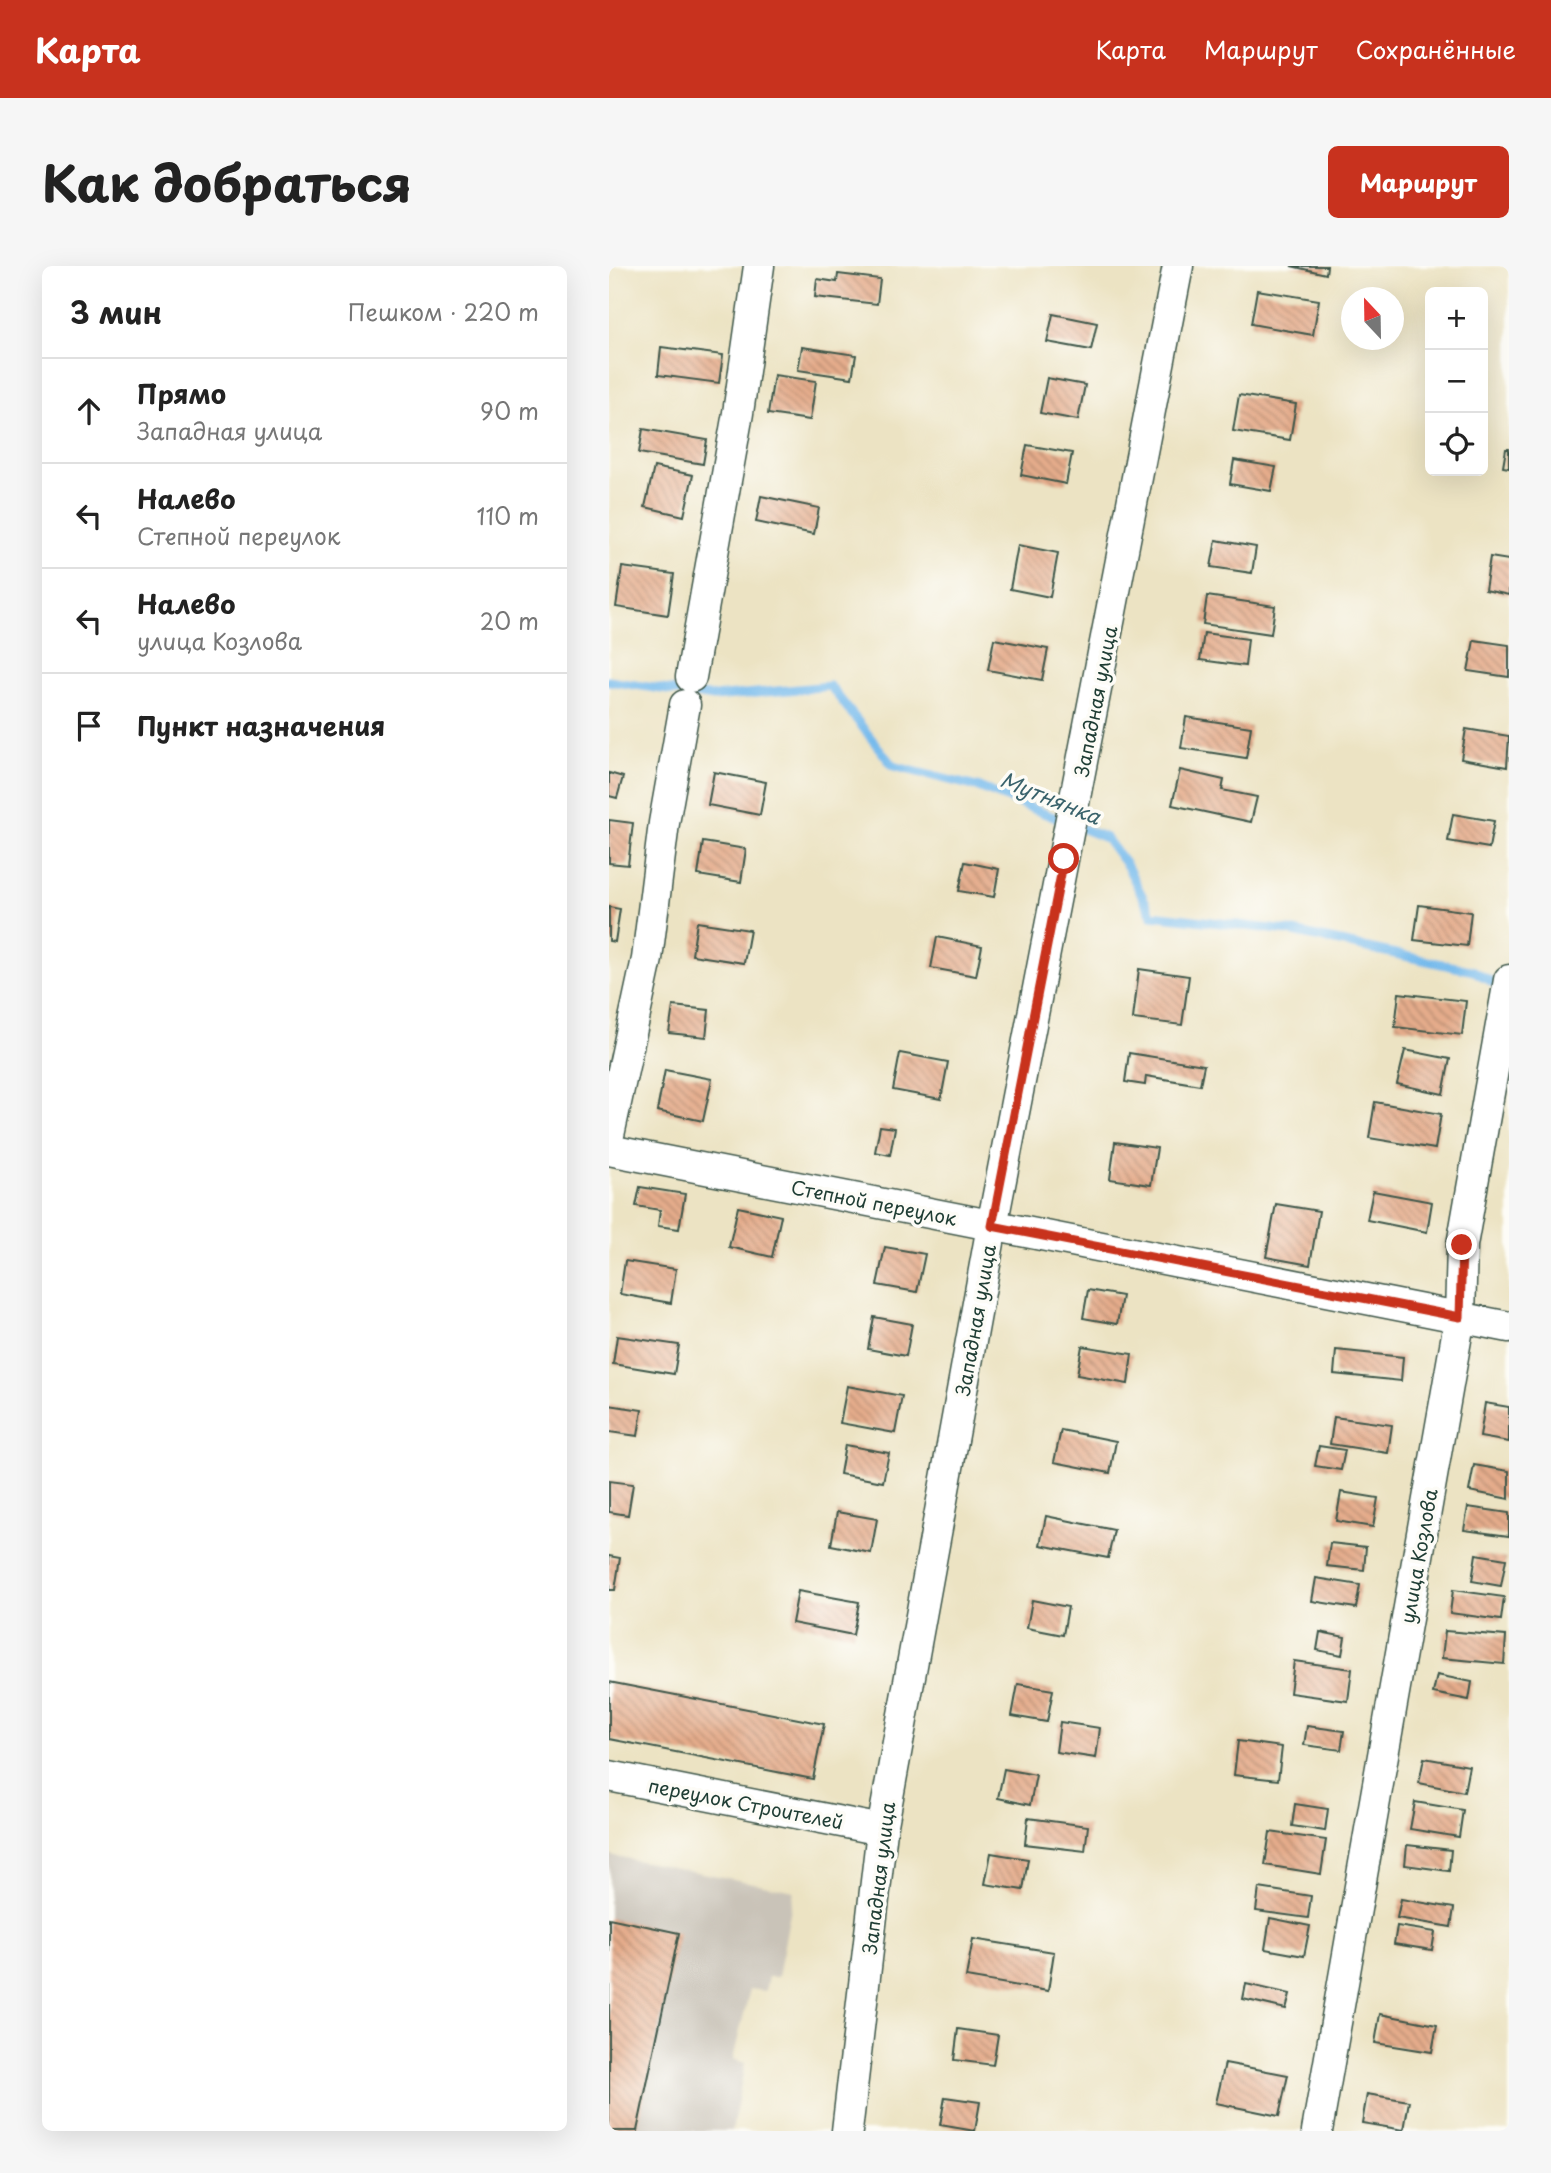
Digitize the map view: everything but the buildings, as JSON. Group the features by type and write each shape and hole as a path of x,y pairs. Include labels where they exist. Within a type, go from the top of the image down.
{"street":[{"path":"609,1135 647,959 664,823 738,413 759,266"},
{"name":"Западная улица","path":"848,2131 882,1830 992,1226 1178,266"},
{"name":"улица Козлова","path":"1317,2131 1460,1317 1462,1245 1509,980"},
{"name":"Степной переулок","path":"609,1150 1509,1328"},
{"name":"переулок Строителей","path":"609,1776 882,1830"}],"shaded area":[{"path":"609,1855 794,1891 778,1977 768,1977 765,1991 750,1989 733,2059 745,2063 732,2131 609,2131"}],"waterway":[{"name":"Мутнянка","path":"609,681 714,697 830,686 893,766 981,788 1106,838 1127,866 1152,915 1289,931 1474,971 1502,988"}],"route":[{"path":"1064,859 992,1226 1460,1317 1462,1245"}]}
